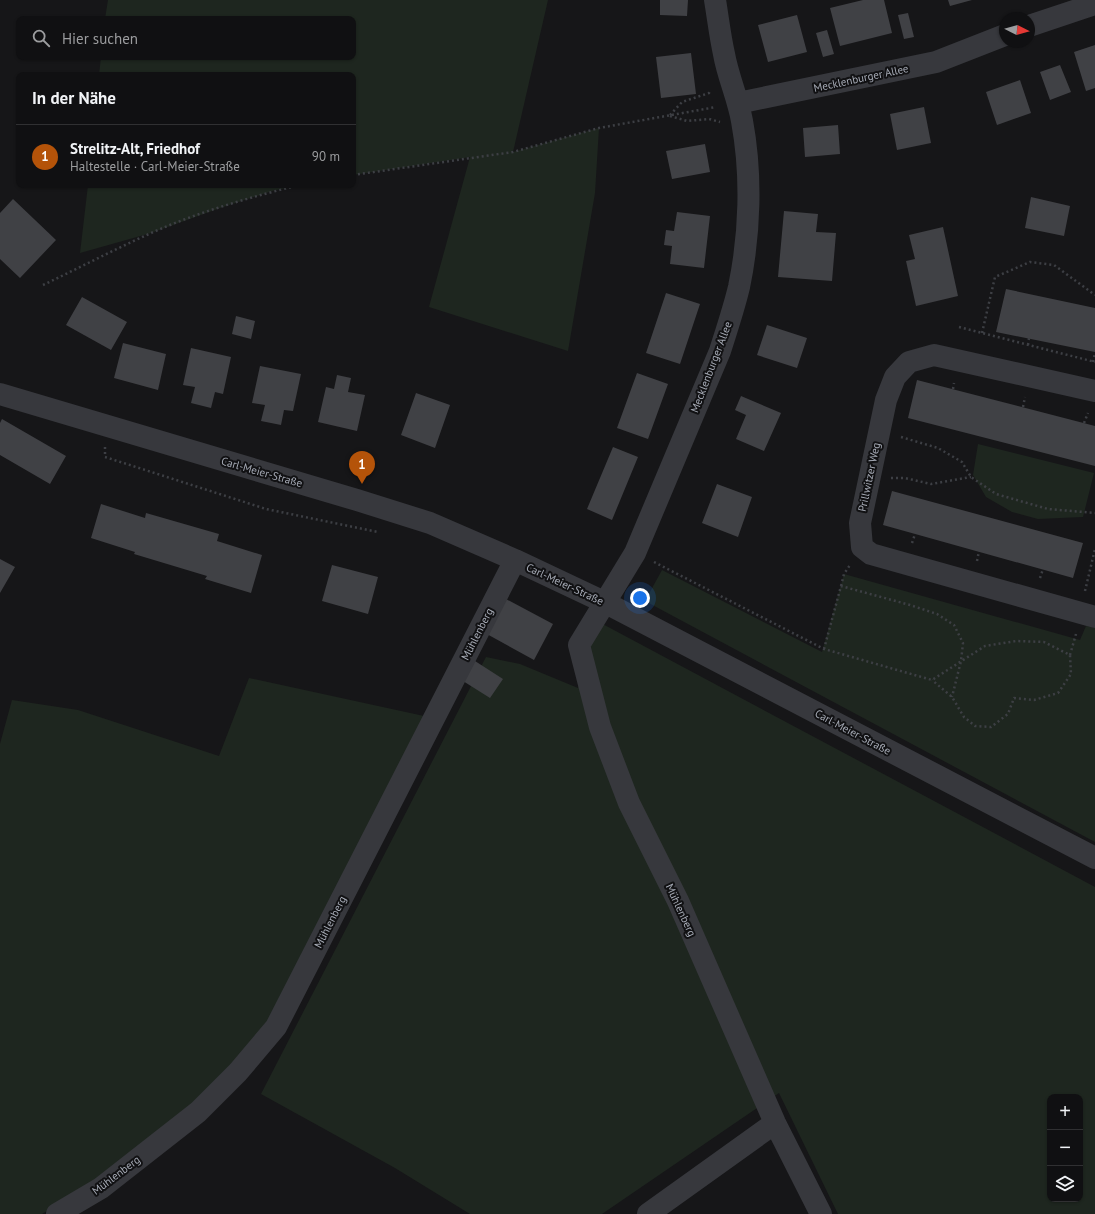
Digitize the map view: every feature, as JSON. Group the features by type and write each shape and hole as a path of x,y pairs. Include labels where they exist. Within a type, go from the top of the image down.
{"street":[{"path":"715,0 724,54 738,103"},
{"path":"1035,24 1091,3"},
{"name":"Mecklenburger Allee","path":"606,603 635,553 720,351 739,286 746,245 748,190 746,149 738,103 936,62 999,37"},
{"name":"Prillwitzer Weg","path":"1095,391 934,354 909,362 895,377 886,400 860,523 862,547 870,554 1095,617"},
{"name":"Carl-Meier-Straße","path":"0,394 386,508 430,523 515,560 606,603 1095,858"},
{"name":"Mühlenberg","path":"57,1214 101,1188 198,1112 238,1072 276,1027 515,560"},
{"name":"Mühlenberg","path":"606,603 579,645 600,727 629,803 678,901 774,1123 821,1214"},
{"path":"648,1214 774,1123"}],"path":[{"path":"356,175 513,152 599,128 738,103"},
{"path":"43,285 159,230 220,208 286,188"},
{"path":"982,333 995,277 1030,262 1054,265 1095,295"},
{"path":"959,328 1094,362 1095,353"},
{"path":"1028,345 1029,338"},
{"path":"1019,395 1026,397 1023,407"},
{"path":"1081,411 1095,415"},
{"path":"1084,423 1088,413"},
{"path":"106,426 105,457 266,509 385,533"},
{"path":"894,435 938,448 962,462 971,477 996,494 1048,509 1095,513"},
{"path":"890,478 905,478 931,484 971,477"},
{"path":"1085,593 1095,549"},
{"path":"664,567 824,649 932,680 952,697 964,717 975,726 991,727 1008,714 1014,698 1034,700 1058,693 1071,674 1070,655 1044,642 1016,641 985,646 932,680"},
{"path":"824,649 841,586 910,604 937,614 954,625 963,643 961,662 952,697"}],"shaded area":[{"path":"108,0 548,0 513,152 599,128 595,193 568,351 429,307 470,157 356,175 356,72 99,72 101,60 356,60 356,16 105,16"},
{"path":"88,188 286,188 220,208 151,233 80,253"},
{"path":"978,444 1094,473 1083,517 1038,519 1012,512 986,497 973,475"},
{"path":"662,570 822,652 844,574 1080,640 1086,626 1095,628 1095,842 645,601"},
{"path":"597,621 1095,887 1095,1214 838,1214 779,1093 602,1214 470,1214 395,1168 261,1094 486,657 520,664 578,688"},
{"path":"249,678 424,716 270,1022 213,1087 117,1168 42,1214 0,1214 0,744 12,700 78,710 219,756"}],"building":[{"path":"660,0 688,0 687,16 660,15"},
{"path":"863,0 884,0 892,33 840,46 830,8"},
{"path":"948,0 972,0 950,6"},
{"path":"908,13 914,37 904,39 898,15"},
{"path":"797,15 807,52 768,62 758,25"},
{"path":"827,30 834,54 823,57 816,33"},
{"path":"1095,45 1095,88 1086,91 1074,52"},
{"path":"691,53 696,94 661,98 656,57"},
{"path":"1060,65 1071,92 1050,100 1040,72"},
{"path":"1020,80 1031,113 997,125 986,92"},
{"path":"924,107 931,143 897,150 890,114"},
{"path":"838,125 840,154 805,157 803,128"},
{"path":"705,144 710,172 672,179 666,151"},
{"path":"1031,197 1070,206 1064,236 1025,228"},
{"path":"13,199 56,240 20,278 0,259 0,213"},
{"path":"784,211 818,214 816,232 836,233 832,281 778,277"},
{"path":"677,212 710,216 704,268 670,264 672,246 664,245 666,230 674,231"},
{"path":"943,227 958,296 916,306 906,261 915,259 909,235"},
{"path":"1006,289 1095,308 1095,352 996,332"},
{"path":"666,293 700,304 680,364 646,353"},
{"path":"82,297 127,322 111,350 66,325"},
{"path":"236,316 255,321 251,339 232,334"},
{"path":"767,325 807,338 797,368 757,355"},
{"path":"123,343 166,354 158,390 114,378"},
{"path":"191,348 231,357 223,394 215,392 211,408 191,403 195,387 183,385"},
{"path":"260,366 301,374 293,411 284,410 281,425 261,421 265,405 252,403"},
{"path":"637,373 668,384 648,439 617,428"},
{"path":"337,375 351,378 348,392 365,395 357,431 318,422 326,387 334,389"},
{"path":"917,380 1095,426 1095,466 908,418"},
{"path":"416,393 450,405 435,448 401,435"},
{"path":"741,396 781,413 764,451 736,439 746,415 735,410"},
{"path":"2,419 66,456 50,484 0,455 0,423"},
{"path":"613,447 638,457 612,520 587,509"},
{"path":"717,484 752,497 738,537 702,523"},
{"path":"892,491 1083,543 1073,578 883,525"},
{"path":"101,504 145,518 146,513 219,534 217,541 262,555 251,593 205,579 207,576 134,554 135,552 91,538"},
{"path":"0,559 15,567 0,593"},
{"path":"332,565 378,577 368,614 322,601"},
{"path":"504,598 553,624 534,660 485,633"},
{"path":"475,661 503,679 490,698 463,681"}],"place":[{"name":"Strelitz-Alt, Friedhof","path":"362,484"}]}
